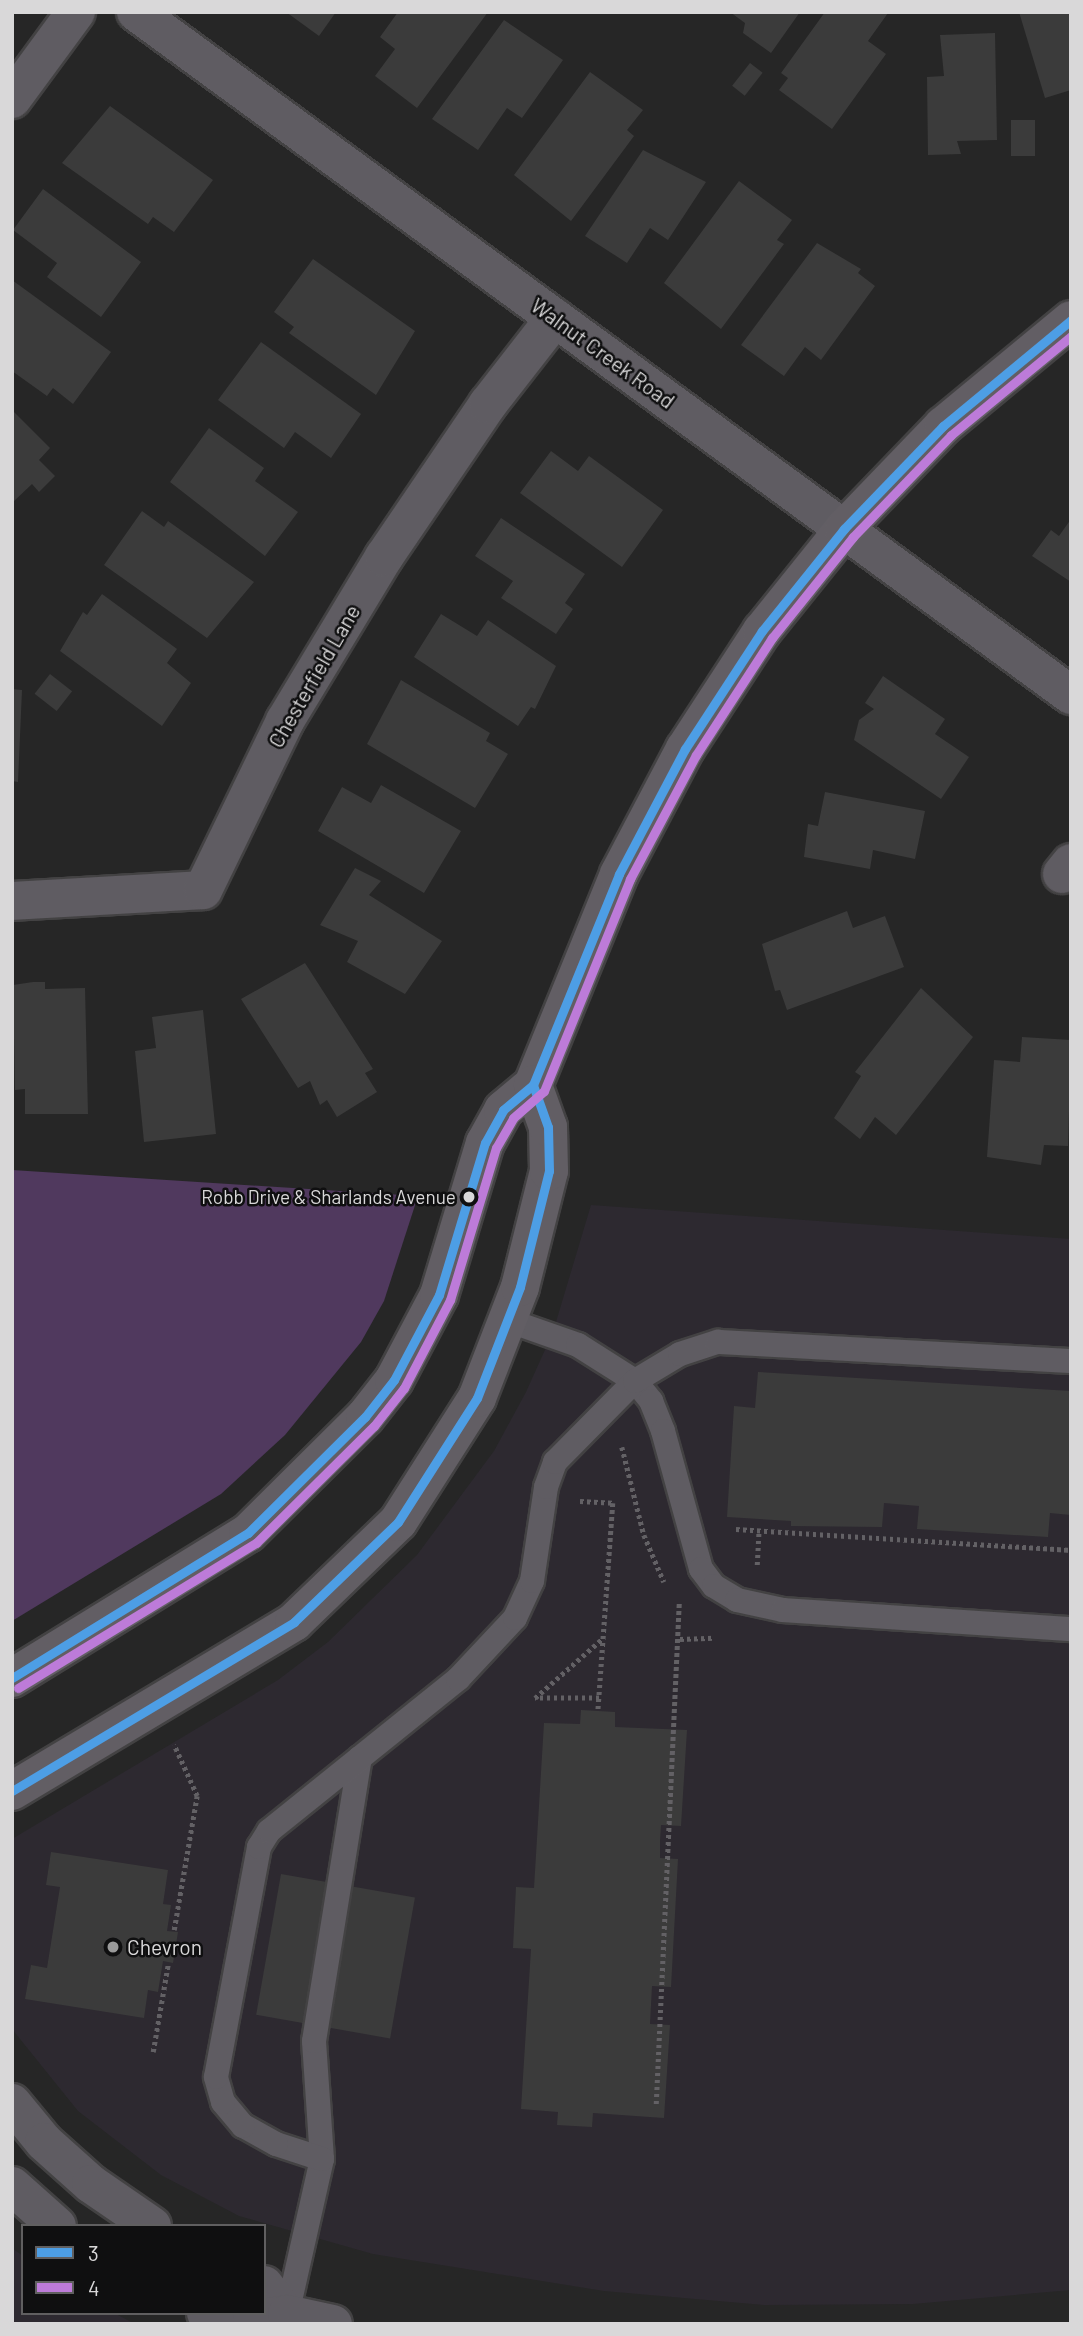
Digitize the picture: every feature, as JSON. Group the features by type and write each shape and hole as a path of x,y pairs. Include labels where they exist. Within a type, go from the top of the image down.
{"main road":[{"path":"12,1678 248,1533 365,1417 394,1380 439,1295 485,1143 503,1110 533,1085 619,874 685,749 762,631 844,529 943,426 1071,320"},
{"path":"12,1791 294,1622 341,1582 398,1521 477,1398 507,1320 549,1171 548,1127 533,1085"}],"street":[{"path":"12,99 76,12"},
{"name":"Walnut Creek Road","path":"136,12 1071,695"},
{"name":"Chesterfield Lane","path":"12,901 202,890 285,721 384,557 488,404 555,318"},
{"path":"12,2104 91,2184 149,2224"},
{"path":"12,2186 55,2224"},
{"path":"279,2308 333,2324"},
{"path":"219,2315 252,2320 263,2315"}],"lane":[{"path":"507,1320 578,1345 635,1381 651,1401 663,1431 701,1569 714,1586 737,1600 801,1612 1071,1629"},
{"path":"322,2159 276,2144 243,2126 223,2102 216,2077 259,1847 269,1831 458,1679 515,1618 532,1581 546,1487 555,1462 635,1381 680,1354 718,1342 1071,1361"},
{"path":"279,2308 322,2159 314,2041 360,1758"}],"path":[{"path":"612,1449 622,1446 644,1535 666,1585"},
{"path":"578,1487 575,1500 612,1503 598,1711"},
{"path":"736,1529 1071,1550"},
{"path":"757,1565 759,1531"},
{"path":"656,2104 680,1639 681,1606 673,1596"},
{"path":"599,1699 536,1699 603,1639"},
{"path":"680,1639 714,1639"},
{"path":"170,1734 197,1796 174,1930"},
{"path":"153,2052 168,1964"}],"shaded area":[{"path":"12,1170 418,1196 384,1301 361,1342 285,1435 221,1494 12,1621"},
{"path":"591,1205 1071,1239 1071,2290 913,2304 764,2305 604,2291 373,2254 239,2216 161,2175 78,2111 12,2029 12,1839 278,1680 328,1642 417,1555 494,1451 526,1392 553,1332"},
{"path":"12,2248 21,2255 21,2315 118,2315 135,2324 12,2324"}],"building":[{"path":"286,12 336,12 319,36"},
{"path":"398,12 488,12 417,108 375,76 395,49 380,37"},
{"path":"730,12 800,12 771,53 743,33 745,23"},
{"path":"825,12 888,13 868,41 886,54 832,129 779,90 788,78 781,73"},
{"path":"1019,12 1071,12 1071,90 1045,98"},
{"path":"504,20 563,60 522,118 507,108 478,150 432,119"},
{"path":"995,33 997,140 957,141 961,154 928,155 927,77 944,76 940,35"},
{"path":"750,63 763,73 745,96 732,86"},
{"path":"590,72 643,110 627,130 634,136 571,221 514,175"},
{"path":"110,106 213,180 174,232 153,217 148,224 62,163"},
{"path":"1011,120 1035,120 1035,156 1011,156"},
{"path":"643,150 706,182 668,240 650,228 627,263 585,236"},
{"path":"739,181 792,220 777,240 784,244 721,329 664,283"},
{"path":"43,189 141,262 101,317 47,277 57,263 13,230"},
{"path":"817,243 861,269 858,273 875,286 821,360 805,347 784,376 741,345"},
{"path":"313,259 415,331 376,395 289,333 294,327 274,312"},
{"path":"12,280 111,352 73,404 53,388 47,396 12,371"},
{"path":"261,342 361,414 331,458 295,432 284,448 218,400"},
{"path":"12,410 50,448 39,460 55,476 39,492 32,484 12,503"},
{"path":"209,428 264,468 255,481 298,512 265,556 170,482"},
{"path":"551,451 578,471 589,456 663,510 622,567 520,493"},
{"path":"142,511 164,527 168,521 254,582 207,638 104,565"},
{"path":"501,518 585,574 565,603 573,609 556,634 501,598 513,581 475,556"},
{"path":"1071,519 1071,582 1032,556 1051,530 1059,536"},
{"path":"102,594 177,649 167,663 191,683 162,726 60,651 83,612 87,615"},
{"path":"441,614 477,636 488,620 556,666 535,709 531,707 518,726 414,657"},
{"path":"50,674 72,691 57,711 35,694"},
{"path":"883,676 945,719 935,734 969,757 941,799 854,740 859,720 874,709 865,703"},
{"path":"401,680 490,733 486,741 508,754 475,808 367,744"},
{"path":"12,689 22,690 18,782 12,781"},
{"path":"381,785 461,831 424,893 318,831 342,787 371,803"},
{"path":"825,792 925,811 915,859 873,850 870,869 804,857 808,824 818,826"},
{"path":"355,868 381,881 369,895 442,941 405,994 347,962 358,941 320,925"},
{"path":"847,911 853,928 885,916 904,967 787,1010 780,990 775,991 762,944"},
{"path":"305,963 373,1069 365,1073 377,1092 337,1117 327,1100 320,1105 310,1081 298,1088 241,999"},
{"path":"45,982 45,989 85,988 88,1114 25,1114 25,1089 15,1090 13,985"},
{"path":"921,988 973,1037 896,1135 875,1117 860,1139 834,1118 861,1076 855,1072"},
{"path":"203,1010 216,1134 144,1142 135,1051 156,1048 152,1017"},
{"path":"1022,1037 1071,1040 1068,1146 1044,1145 1041,1165 987,1157 994,1060 1020,1062"},
{"path":"758,1372 1071,1391 1071,1515 1050,1513 1048,1537 917,1529 919,1506 884,1503 882,1527 791,1526 791,1521 727,1517 734,1406 755,1408"},
{"path":"581,1710 615,1712 615,1727 687,1730 681,1826 661,1825 660,1841 660,1858 678,1859 671,1987 652,1986 650,2024 670,2025 664,2118 593,2113 592,2127 557,2125 558,2112 521,2109 531,1949 513,1948 516,1887 534,1888 544,1723 580,1724"},
{"name":"Chevron","path":"51,1852 168,1870 163,1904 171,1905 167,1931 178,1932 173,1963 163,1961 158,1992 148,1990 144,2018 25,1999 31,1965 47,1968 60,1887 46,1885"},
{"path":"281,1874 415,1898 390,2038 256,2015"}],"transit line":[{"name":"3","path":"12,1678 248,1533 365,1417 394,1380 439,1295 485,1143 503,1110 533,1085 619,874 685,749 762,631 844,529 943,426 1071,320"},
{"name":"4","path":"18,1688 256,1543 374,1426 404,1388 450,1300 496,1148 513,1118 544,1091 630,879 696,755 772,638 853,537 951,435 1071,336"},
{"name":"3","path":"12,1791 294,1622 398,1522 477,1398 520,1287 549,1171 548,1127 533,1085"}],"place":[{"name":"Robb Drive & Sharlands Avenue","path":"469,1197"},
{"name":"Chevron","path":"113,1947"}]}
